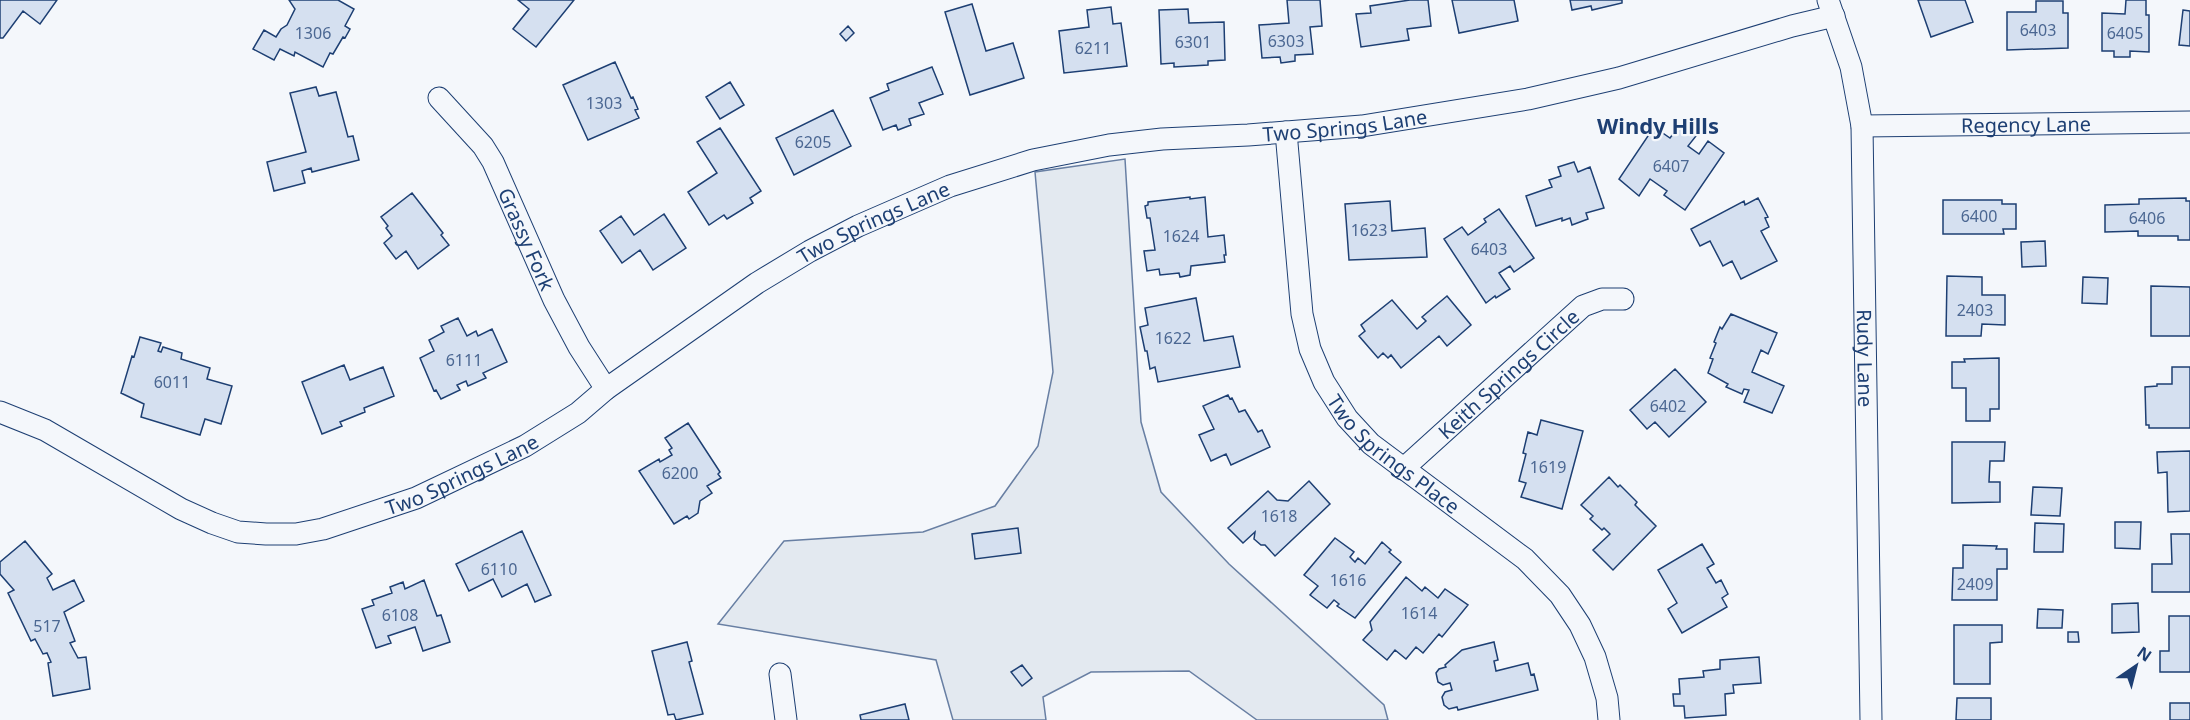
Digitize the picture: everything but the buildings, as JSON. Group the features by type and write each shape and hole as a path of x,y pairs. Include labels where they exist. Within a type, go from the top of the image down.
{"street":[{"name":"Rudy Lane","path":"1831,8 1851,67 1862,126 1871,720"},
{"name":"Two Springs Lane","path":"0,412 45,430 178,508 212,523 238,532 296,534 323,530 416,498 525,446 579,413 606,388 757,284 810,251 906,203 950,186 1034,160 1109,145 1162,139 1362,126 1527,99 1619,78 1792,26 1831,8"},
{"name":"Grassy Fork","path":"439,98 483,146 493,162 554,300 579,346 606,388"},
{"name":"Regency Lane","path":"1862,126 2190,122"},
{"name":"Two Springs Place","path":"1286,132 1302,314 1310,349 1324,382 1347,418 1371,444 1525,559 1560,595 1580,625 1595,657 1607,698 1610,720"},
{"name":"Keith Springs Circle","path":"1403,469 1583,306 1602,299 1623,299"},
{"path":"780,674 786,720"}],"shaded area":[{"path":"1125,159 1141,422 1161,492 1229,564 1384,705 1388,720 1257,720 1189,671 1091,672 1043,697 1046,720 953,720 936,660 718,624 784,541 923,532 995,506 1038,446 1053,372 1035,172"}],"district":[{"name":"Windy Hills","path":"1658,125"}]}
